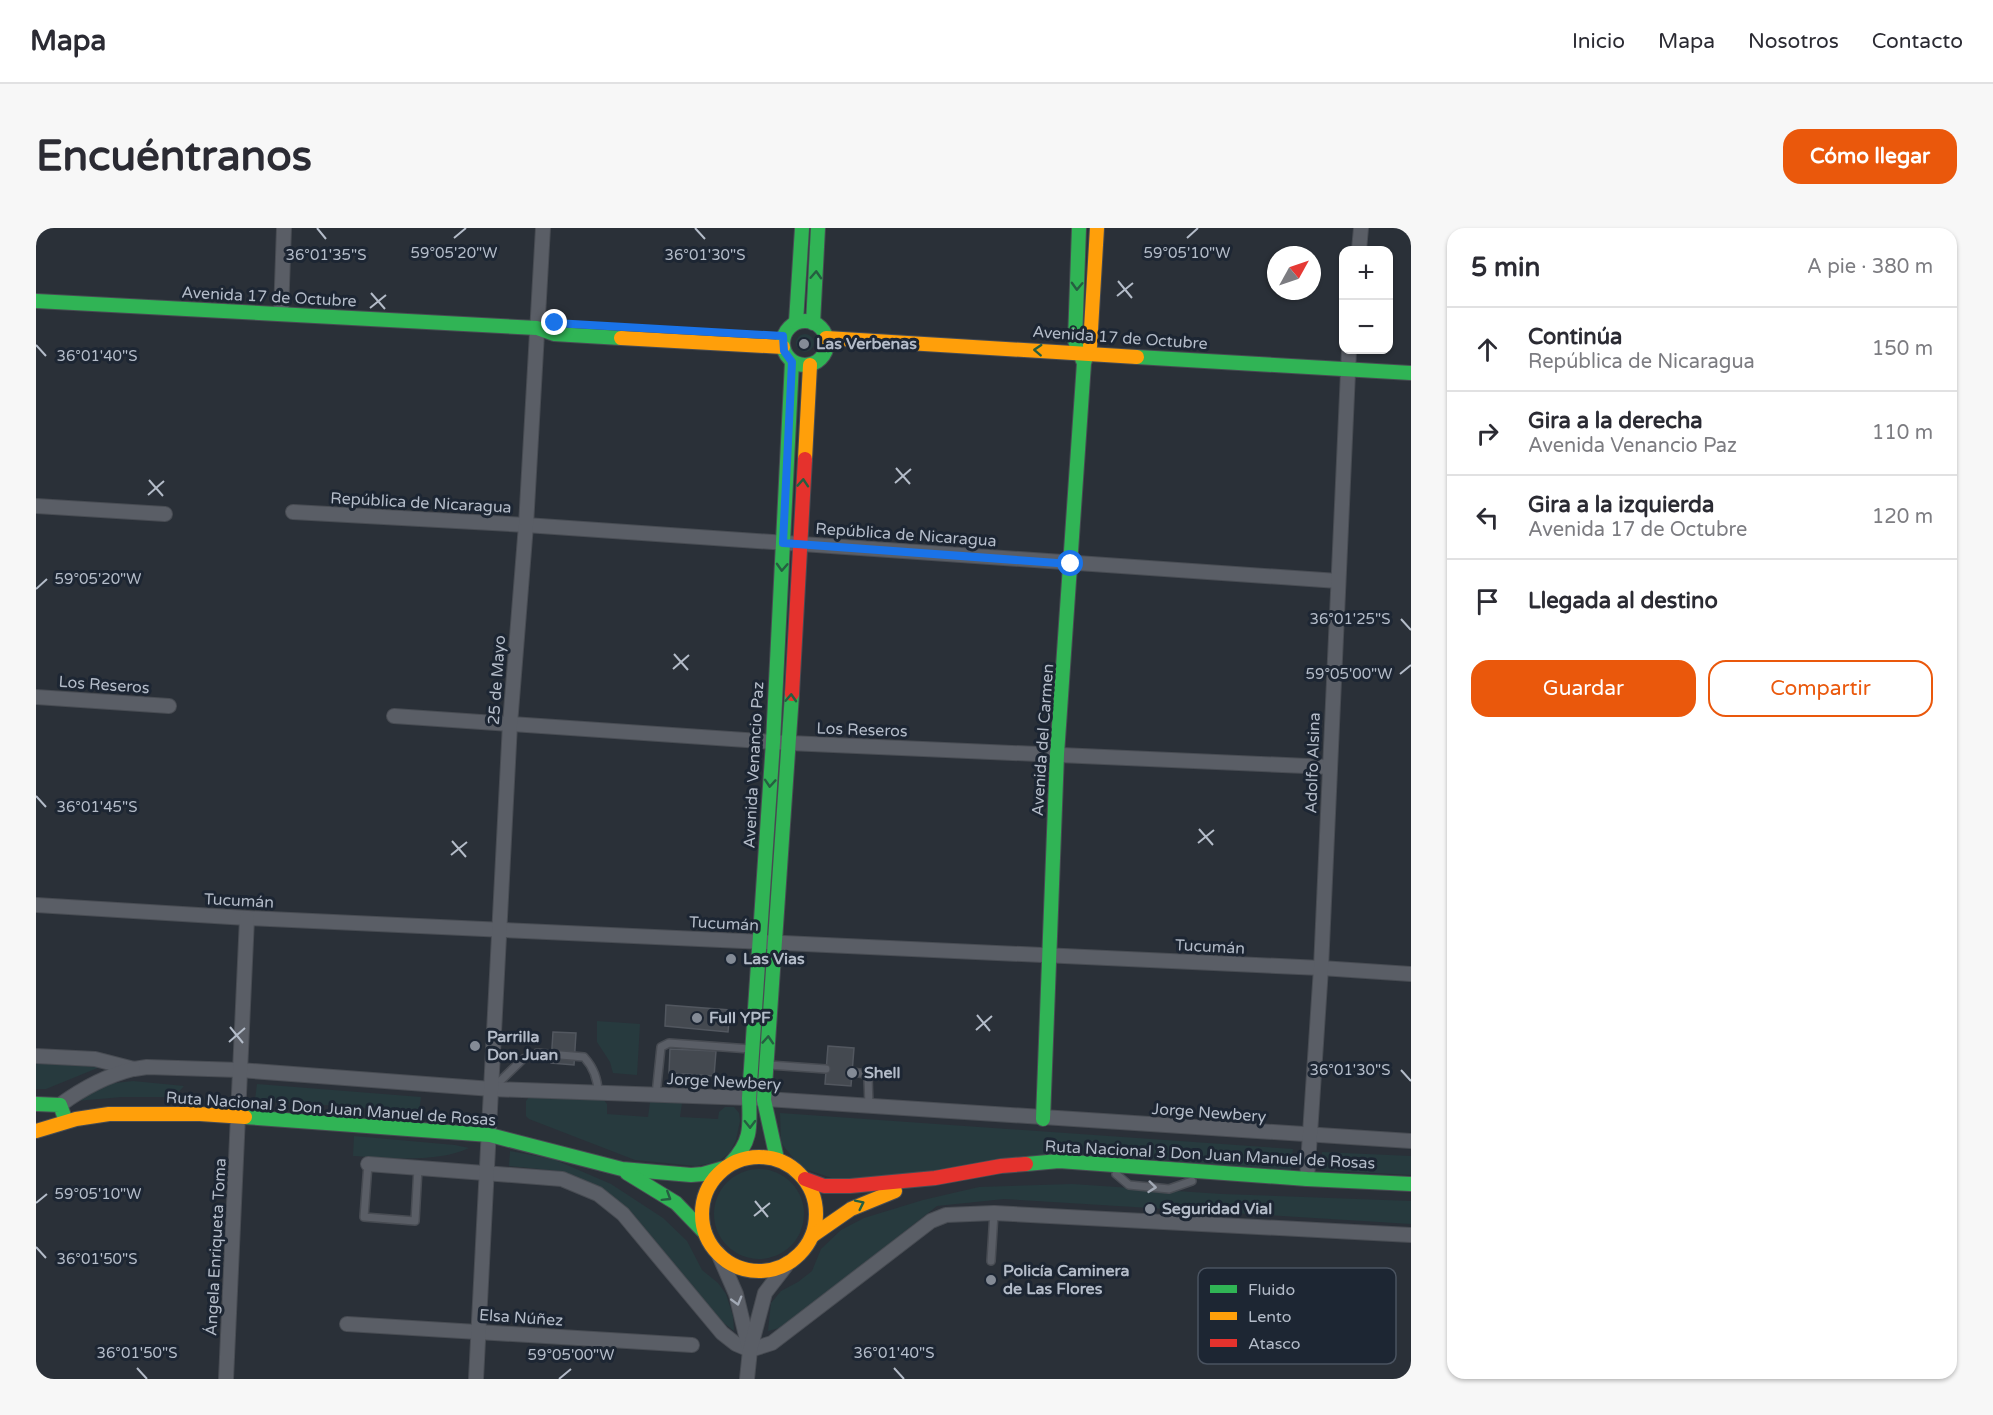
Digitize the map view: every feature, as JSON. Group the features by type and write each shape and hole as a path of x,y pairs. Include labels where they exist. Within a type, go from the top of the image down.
{"main road":[{"path":"796,322 802,228"},
{"path":"813,323 818,228"},
{"name":"Avenida del Carmen","path":"1079,228 1075,341 1084,356"},
{"name":"Avenida del Carmen","path":"1043,1119 1057,754 1084,356 1091,343 1097,228"},
{"name":"Avenida 17 de Octubre","path":"36,301 537,328 555,323 783,341"},
{"path":"796,322 813,323 821,328 826,343 820,359 810,364 792,362 786,355 783,341 791,326 796,322"},
{"name":"Avenida 17 de Octubre","path":"826,343 1084,356 1347,374 1411,383"},
{"name":"Avenida Venancio Paz","path":"728,1166 744,1151 748,1143 749,1098 773,742 792,362"},
{"name":"Avenida Venancio Paz","path":"777,1160 764,1100 789,743 810,364"},
{"name":"Avenida 17 de Octubre","path":"1347,374 1411,373"},
{"path":"36,1104 60,1105 66,1121"},
{"name":"Ruta Nacional 3 Don Juan Manuel de Rosas","path":"36,1131 66,1121 123,1113 239,1116 490,1135 622,1169 691,1175 703,1174 728,1166"},
{"path":"754,1156 777,1160 792,1167 804,1179 812,1192 816,1207 816,1222 812,1236 802,1252 788,1263 774,1269 758,1271 744,1269 730,1263 718,1253 705,1233 702,1215 704,1197 711,1181 728,1166 754,1156"},
{"name":"Ruta Nacional 3 Don Juan Manuel de Rosas","path":"804,1179 824,1186 850,1186 936,1178 1031,1162 1059,1161 1102,1162 1307,1179 1411,1184"},
{"name":"Ruta Nacional 3 Don Juan Manuel de Rosas","path":"622,1169 675,1203 705,1233"},
{"name":"Ruta Nacional 3 Don Juan Manuel de Rosas","path":"812,1236 845,1212 877,1196 936,1178"}],"street":[{"path":"280,314 284,228"},
{"name":"25 de Mayo","path":"476,1379 510,724 526,525 543,228"},
{"path":"1359,246 1361,228"},
{"name":"Adolfo Alsina","path":"1307,1179 1321,968 1350,354"},
{"path":"36,506 165,514"},
{"name":"República de Nicaragua","path":"293,512 526,525 1338,581"},
{"name":"Los Reseros","path":"36,697 169,706"},
{"name":"Los Reseros","path":"394,716 789,743 1329,767"},
{"name":"Tucumán","path":"36,905 247,918 1411,974"},
{"name":"Ángela Enriqueta Toma","path":"226,1379 247,918"},
{"name":"Jorge Newbery","path":"36,1056 95,1059 134,1069 147,1067 239,1070 492,1089 749,1098 1043,1119 1411,1141"},
{"path":"60,1105 95,1082 134,1069"},
{"path":"368,1164 562,1179 598,1194 623,1214 722,1333 736,1344 750,1350 772,1343 931,1221 946,1215 994,1213 1411,1235"},
{"path":"718,1253 736,1294 750,1350"},
{"path":"747,1379 750,1350 765,1293 788,1263"},
{"name":"Elsa Núñez","path":"347,1324 692,1345"}],"lane":[{"path":"657,1095 662,1047 669,1043 753,1049"},
{"path":"492,1089 523,1059 537,1053 584,1057 591,1065 598,1082 598,1093"},
{"path":"767,1065 826,1070"},
{"path":"852,1072 866,1074 868,1077 870,1081 869,1106"},
{"path":"1102,1162 1129,1185 1169,1189 1216,1172"},
{"path":"368,1164 364,1217 415,1221 418,1168"},
{"path":"991,1261 994,1213"}],"green space":[{"path":"805,334 811,337 814,343 811,349 805,352 799,349 796,343 799,337"},
{"path":"597,1021 640,1024 637,1075 613,1073 610,1062 597,1042"},
{"path":"36,1063 100,1067 46,1089 36,1089"},
{"path":"133,1081 184,1086 174,1097 122,1097 76,1101 106,1084"},
{"path":"257,1084 421,1097 419,1112 255,1100"},
{"path":"530,1096 603,1099 607,1104 607,1114 648,1117 650,1102 682,1103 680,1117 718,1119 719,1112 725,1107 734,1107 739,1113 740,1121 736,1140 730,1152 718,1162 696,1166 635,1160 529,1119 526,1116 526,1101"},
{"path":"780,1113 1293,1149 1291,1170 1076,1154 841,1181 805,1169 794,1159 781,1143"},
{"path":"354,1136 469,1148 456,1153 427,1158 353,1156"},
{"path":"510,1151 553,1159 611,1184 663,1218 687,1241 702,1270 718,1283 726,1294 733,1316 734,1331 721,1321 628,1210 601,1187 560,1171 509,1166"},
{"path":"1322,1152 1411,1156 1411,1175 1321,1170"},
{"path":"759,1169 776,1172 791,1182 801,1197 804,1214 801,1231 791,1246 776,1256 759,1259 742,1256 727,1246 717,1231 714,1214 717,1197 727,1182 742,1172"},
{"path":"1072,1184 1222,1194 1411,1201 1411,1224 1004,1199 937,1206 783,1327 768,1331 771,1303 781,1291 812,1271 821,1249 841,1230 864,1218 923,1200 979,1187"}],"building":[{"name":"Full YPF","path":"666,1005 730,1010 728,1032 665,1026"},
{"path":"553,1032 576,1033 574,1065 551,1063"},
{"path":"828,1046 854,1048 851,1086 825,1084"},
{"path":"670,1049 716,1051 714,1076 669,1073"}],"traffic: fast":[{"path":"796,322 802,228"},
{"path":"813,323 818,228"},
{"path":"1079,228 1075,341 1083,361"},
{"path":"36,301 537,328 554,334 621,338"},
{"path":"805,321 821,327 827,343 821,359 805,365 789,359 783,343 789,327 805,321"},
{"path":"1043,1119 1057,754 1084,363 1090,346"},
{"path":"1137,357 1411,373"},
{"path":"731,1163 743,1148 749,1126 773,742 792,362"},
{"path":"777,1159 764,1100 792,694"},
{"path":"36,1104 60,1105 66,1121"},
{"path":"245,1117 490,1135 622,1169 691,1175 724,1168"},
{"path":"1026,1164 1059,1161 1411,1184"},
{"path":"627,1173 676,1203 705,1233"}],"traffic: slow":[{"path":"1090,346 1097,228"},
{"path":"621,338 783,347"},
{"path":"826,338 1137,357"},
{"path":"805,459 810,365"},
{"path":"36,1131 76,1119 109,1114 200,1114 245,1117"},
{"path":"759,1157 781,1161 799,1174 812,1192 816,1214 812,1236 799,1254 781,1267 759,1271 737,1267 719,1254 706,1236 702,1214 706,1192 719,1174 737,1161 759,1157"},
{"path":"812,1236 851,1209 895,1191"}],"traffic: jam":[{"path":"792,694 805,459"},
{"path":"805,1179 824,1186 850,1186 935,1178 1001,1166 1026,1164"}],"place":[{"name":"Las Verbenas","path":"804,344"},
{"name":"Las Vias","path":"731,959"},
{"name":"Full YPF","path":"697,1018"},
{"name":"Parrilla Don Juan","path":"475,1046"},
{"name":"Shell","path":"852,1073"},
{"name":"Seguridad Vial","path":"1150,1209"},
{"name":"Policía Caminera de Las Flores","path":"991,1280"}],"route":[{"path":"555,323 783,336 784,351 792,362 783,543 1071,564"}]}
